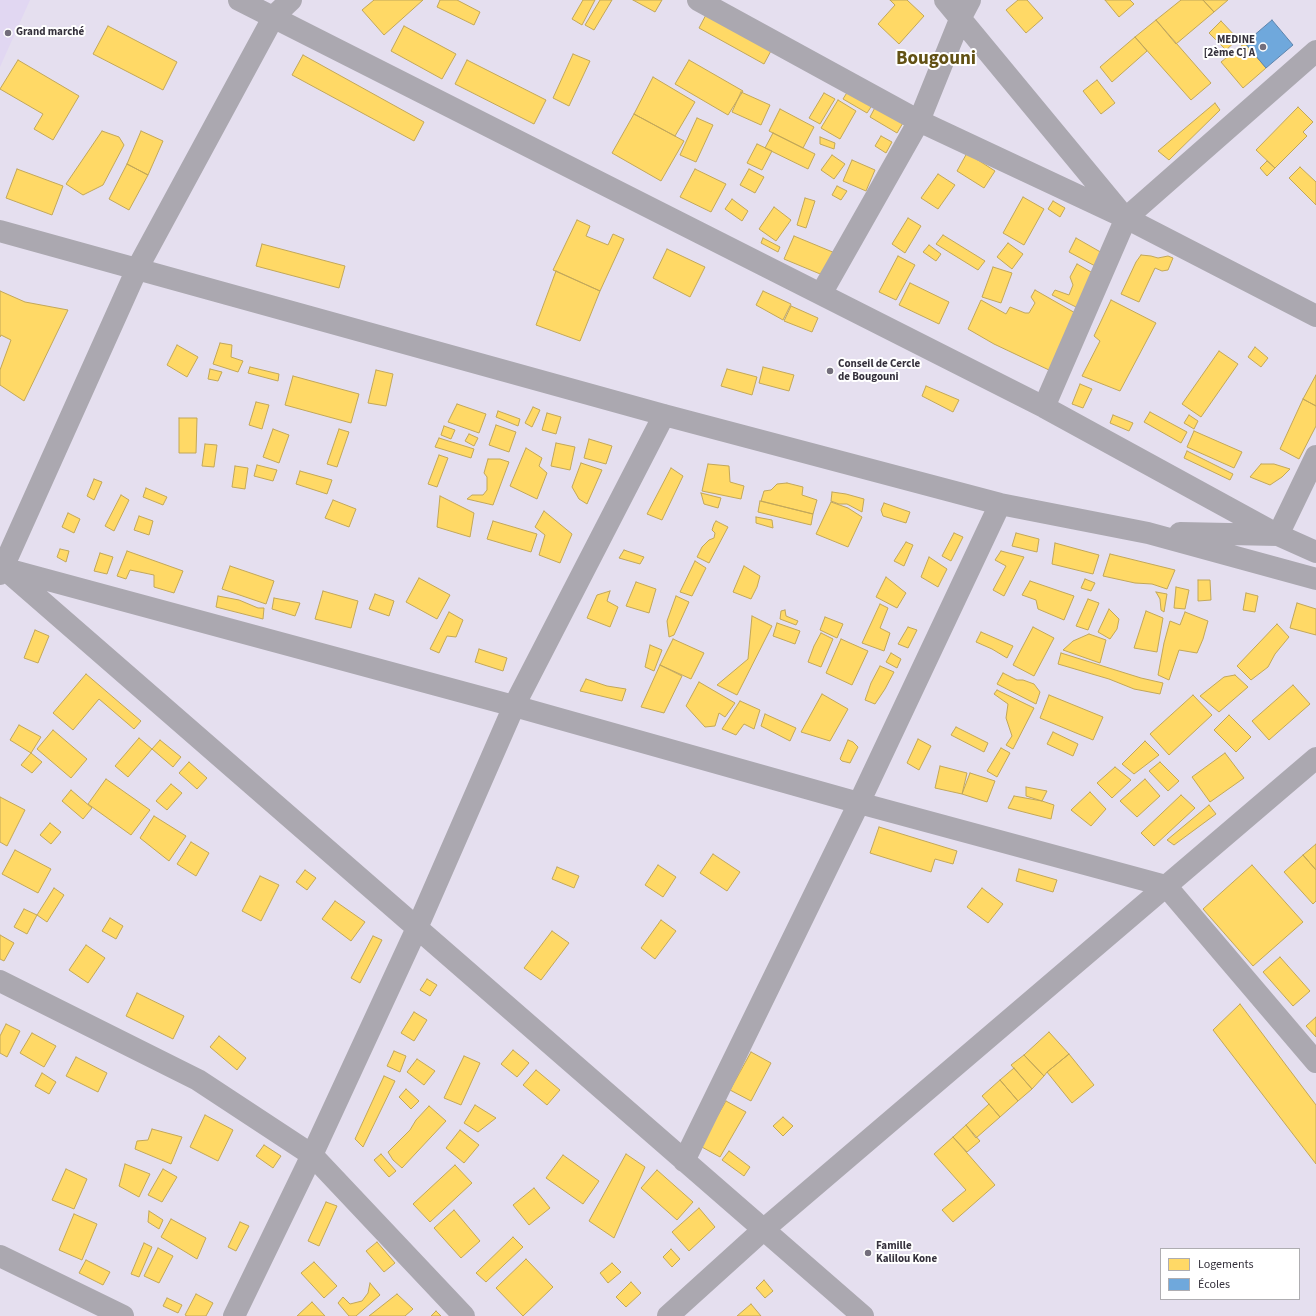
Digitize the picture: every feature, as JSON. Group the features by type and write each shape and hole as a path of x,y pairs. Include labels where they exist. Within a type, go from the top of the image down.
{"street":[{"path":"239,0 274,16 1044,407 1278,535 1316,552"},
{"path":"1,569 137,269 274,16 291,0"},
{"path":"698,0 919,121 1126,218 1316,316"},
{"path":"945,0 965,9 1126,218"},
{"path":"821,294 919,121 965,9"},
{"path":"1044,407 1126,218 1316,51"},
{"path":"0,231 664,415 1000,504 1148,533 1316,579"},
{"path":"234,1316 312,1155 417,928 514,706 664,415"},
{"path":"1278,535 1316,456"},
{"path":"684,1161 859,803 1000,504"},
{"path":"1148,533 1278,535"},
{"path":"1,569 514,706 859,803 1166,886 1316,1062"},
{"path":"1,569 863,1316"},
{"path":"668,1316 763,1230 1316,758"},
{"path":"0,981 198,1080 312,1155 464,1316"},
{"path":"0,1256 123,1316"}],"shaded area":[{"name":"Grand marché","path":"0,0 30,0 0,67"}],"building: Logements":[{"path":"374,0 423,0 384,35 362,10"},
{"path":"440,0 457,0 480,12 474,25 437,7"},
{"path":"583,0 595,0 582,25 572,19"},
{"path":"600,0 612,0 594,30 585,25"},
{"path":"633,0 662,0 655,12"},
{"path":"890,0 907,0 924,16 899,44 878,24 895,5"},
{"path":"1018,0 1027,0 1043,18 1026,33 1006,10"},
{"path":"1105,0 1130,0 1134,4 1119,17"},
{"path":"1181,0 1203,0 1214,12 1176,44 1156,20"},
{"path":"1203,0 1228,0 1214,12"},
{"path":"708,11 773,47 764,64 699,28"},
{"path":"1156,20 1211,83 1191,100 1135,37"},
{"path":"1221,21 1238,39 1226,50 1209,33"},
{"path":"108,26 177,62 163,90 93,54"},
{"path":"404,26 456,54 442,79 391,51"},
{"path":"1135,37 1147,51 1112,82 1100,67"},
{"path":"1245,43 1266,68 1243,88 1221,62"},
{"path":"573,54 590,61 569,106 553,98"},
{"path":"303,55 424,122 414,141 292,75"},
{"path":"18,60 79,96 53,140 34,129 43,114 0,89"},
{"path":"467,60 546,100 534,124 455,84"},
{"path":"689,60 743,91 728,115 675,84"},
{"path":"653,77 695,102 675,136 634,114"},
{"path":"1097,80 1115,103 1101,114 1083,91"},
{"path":"851,86 875,101 867,113 843,99"},
{"path":"741,92 770,105 761,125 732,112"},
{"path":"824,93 835,99 820,124 809,118"},
{"path":"838,100 856,111 840,139 821,128"},
{"path":"879,100 907,116 897,133 870,117"},
{"path":"1215,103 1220,110 1169,160 1158,151"},
{"path":"1298,107 1313,122 1303,132 1307,136 1275,168 1256,150"},
{"path":"780,109 814,127 803,148 769,131"},
{"path":"634,114 684,141 661,181 612,153"},
{"path":"697,118 713,125 696,162 680,155"},
{"path":"102,131 119,137 124,145 103,185 83,195 66,184"},
{"path":"141,131 163,141 148,175 127,164"},
{"path":"773,133 815,154 808,169 765,148"},
{"path":"881,136 892,142 886,153 875,146"},
{"path":"820,137 835,143 834,149 820,144"},
{"path":"757,144 772,151 762,170 747,163"},
{"path":"967,153 995,171 984,188 957,171"},
{"path":"832,155 845,164 834,179 821,170"},
{"path":"852,160 875,170 866,191 843,181"},
{"path":"1267,161 1275,168 1267,176 1260,168"},
{"path":"127,164 148,175 129,210 109,199"},
{"path":"1300,167 1316,182 1316,205 1289,178"},
{"path":"17,169 63,186 52,215 6,198"},
{"path":"695,169 726,184 711,212 680,197"},
{"path":"749,169 764,177 755,193 740,185"},
{"path":"938,174 955,185 938,209 921,198"},
{"path":"837,186 847,191 841,200 832,195"},
{"path":"1023,197 1044,209 1024,245 1003,233"},
{"path":"805,198 815,201 806,228 797,225"},
{"path":"732,199 748,211 742,221 725,209"},
{"path":"1053,201 1065,208 1060,217 1048,209"},
{"path":"774,207 791,220 776,241 759,229"},
{"path":"908,218 921,226 905,253 892,244"},
{"path":"577,220 590,226 586,236 608,245 613,234 624,239 600,291 553,270"},
{"path":"943,235 985,261 978,270 936,244"},
{"path":"794,236 835,253 825,276 784,259"},
{"path":"763,238 780,247 778,252 761,243"},
{"path":"1076,238 1104,254 1097,267 1069,252"},
{"path":"1008,243 1023,254 1012,269 997,257"},
{"path":"262,244 345,266 339,288 256,266"},
{"path":"929,245 941,254 936,261 923,252"},
{"path":"667,249 705,267 690,297 653,278"},
{"path":"1141,255 1158,258 1168,256 1173,258 1168,270 1162,271 1155,268 1139,302 1121,294 1136,262"},
{"path":"898,256 915,265 896,300 879,292"},
{"path":"1077,264 1098,276 1080,309 1052,295 1055,290 1069,295 1073,285 1070,277"},
{"path":"993,267 1012,273 1001,303 982,297"},
{"path":"556,271 600,291 580,341 536,325"},
{"path":"910,283 949,302 939,324 899,305"},
{"path":"1035,290 1077,314 1049,370 994,344 968,329 981,300 1006,314 1010,307 1025,313 1029,313 1035,303 1031,297"},
{"path":"0,291 25,302 68,310 24,401 0,385 0,370 11,340 1,335 0,337"},
{"path":"763,291 791,304 783,320 756,305"},
{"path":"1111,300 1156,323 1120,391 1082,376 1100,341 1094,336"},
{"path":"791,306 818,318 812,332 784,321"},
{"path":"220,343 232,345 231,357 243,361 238,372 213,364"},
{"path":"177,345 198,357 187,377 167,365"},
{"path":"1255,347 1268,358 1261,367 1248,357"},
{"path":"1219,351 1238,364 1201,417 1182,404"},
{"path":"250,367 279,374 278,381 248,373"},
{"path":"763,367 794,375 789,391 759,383"},
{"path":"210,369 222,372 218,381 208,379"},
{"path":"727,369 757,377 752,395 721,386"},
{"path":"376,370 393,374 386,406 368,403"},
{"path":"1316,375 1316,406 1303,399"},
{"path":"293,376 359,394 351,423 285,405"},
{"path":"1080,384 1092,389 1083,408 1072,404"},
{"path":"926,386 959,400 953,412 922,396"},
{"path":"1303,399 1316,406 1316,426 1299,459 1280,449"},
{"path":"256,402 269,405 262,429 249,425"},
{"path":"457,404 486,414 479,433 448,422"},
{"path":"533,407 540,410 532,427 525,423"},
{"path":"498,411 520,419 518,426 496,417"},
{"path":"1150,412 1187,432 1181,443 1144,422"},
{"path":"547,413 561,417 556,434 542,430"},
{"path":"1113,415 1133,423 1129,431 1110,423"},
{"path":"1189,415 1198,421 1194,429 1184,423"},
{"path":"179,418 197,418 196,453 179,453"},
{"path":"496,425 516,432 509,452 489,445"},
{"path":"444,426 455,430 451,439 441,435"},
{"path":"273,429 289,435 279,463 263,457"},
{"path":"339,429 349,432 337,467 327,464"},
{"path":"1194,431 1242,452 1234,468 1187,447"},
{"path":"469,434 478,438 474,446 465,441"},
{"path":"439,438 474,449 471,458 435,447"},
{"path":"589,439 612,446 606,464 584,458"},
{"path":"556,443 575,447 570,470 551,466"},
{"path":"205,444 217,445 214,467 202,466"},
{"path":"526,448 542,458 539,466 547,473 537,499 510,486"},
{"path":"1187,451 1233,474 1230,480 1184,458"},
{"path":"439,455 448,458 437,487 428,484"},
{"path":"488,459 500,459 509,462 493,505 467,499 472,495 483,495 487,490 487,477 484,473"},
{"path":"581,463 602,470 587,504 579,499 572,487"},
{"path":"708,464 729,466 730,482 744,486 741,499 702,491"},
{"path":"1261,464 1274,464 1290,469 1282,477 1270,485 1250,477"},
{"path":"257,465 277,470 273,481 254,476"},
{"path":"235,466 248,468 245,489 232,487"},
{"path":"671,468 683,476 662,520 647,514"},
{"path":"300,471 332,480 327,494 296,484"},
{"path":"94,479 102,482 94,500 87,496"},
{"path":"787,483 803,487 802,495 817,500 813,514 761,501 764,491 771,490 777,484"},
{"path":"146,488 167,497 163,505 143,497"},
{"path":"832,492 864,499 862,512 847,504 839,504 831,501"},
{"path":"701,493 721,498 718,508 704,504"},
{"path":"121,495 129,500 114,531 105,526"},
{"path":"440,496 474,513 470,537 437,527"},
{"path":"333,500 356,509 349,527 325,518"},
{"path":"760,501 813,514 811,525 758,512"},
{"path":"831,502 848,508 862,517 848,547 816,534"},
{"path":"884,503 910,512 906,523 883,516 881,510"},
{"path":"544,511 572,534 560,563 539,555 545,535 535,527"},
{"path":"68,513 80,519 74,533 62,527"},
{"path":"139,516 153,521 149,535 134,530"},
{"path":"756,517 772,520 773,528 756,523"},
{"path":"493,521 537,534 531,552 487,539"},
{"path":"716,521 728,527 709,563 697,557 702,547 709,540 714,538 715,533 712,530"},
{"path":"954,533 963,537 951,561 942,556"},
{"path":"1016,533 1039,539 1037,552 1012,546"},
{"path":"906,542 913,545 904,566 894,561"},
{"path":"1055,543 1099,555 1093,574 1052,564"},
{"path":"60,549 69,551 66,562 57,557"},
{"path":"624,550 644,557 640,564 619,558"},
{"path":"127,551 183,571 174,593 154,587 154,575 130,570 126,579 117,576"},
{"path":"1001,551 1024,557 1004,596 993,590 1006,566 995,560"},
{"path":"100,553 113,557 107,574 94,571"},
{"path":"1110,554 1175,570 1167,589 1152,584 1135,583 1103,576"},
{"path":"929,557 947,569 938,587 921,577"},
{"path":"695,561 706,568 692,596 680,592"},
{"path":"230,566 274,581 266,604 222,589"},
{"path":"744,566 760,576 757,587 751,599 733,592"},
{"path":"886,577 906,593 897,608 876,597"},
{"path":"419,578 450,595 437,619 406,602"},
{"path":"1085,579 1095,583 1091,591 1081,588"},
{"path":"1198,580 1210,580 1211,600 1198,601"},
{"path":"1030,581 1074,596 1064,620 1038,609 1036,600 1022,595"},
{"path":"636,582 656,589 649,613 626,606"},
{"path":"1176,587 1189,590 1185,609 1174,608"},
{"path":"323,591 358,601 351,628 315,619"},
{"path":"610,591 607,601 618,607 610,627 587,618 597,595"},
{"path":"1156,592 1167,594 1164,612 1161,610 1160,599"},
{"path":"1246,593 1258,596 1255,612 1243,610"},
{"path":"375,594 394,601 389,616 369,609"},
{"path":"218,596 239,600 258,608 264,608 263,619 216,607"},
{"path":"676,596 689,602 674,635 669,637 667,621"},
{"path":"274,598 300,603 295,616 272,609"},
{"path":"1088,599 1099,603 1088,630 1076,626"},
{"path":"1297,603 1316,609 1316,635 1290,628"},
{"path":"880,604 888,608 880,628 890,633 884,651 862,643"},
{"path":"1109,609 1119,619 1117,629 1110,639 1098,632"},
{"path":"785,610 786,616 798,621 796,625 780,619 781,611"},
{"path":"1146,611 1163,618 1157,652 1134,648"},
{"path":"449,612 463,620 456,637 447,636 439,653 430,649"},
{"path":"1185,612 1208,621 1197,653 1179,650 1169,680 1158,675 1164,643 1170,621 1180,625"},
{"path":"752,616 772,626 737,695 717,685 748,659"},
{"path":"825,617 843,624 837,638 820,630"},
{"path":"777,623 800,631 795,644 773,636"},
{"path":"1277,624 1289,637 1275,654 1268,667 1251,680 1237,666"},
{"path":"908,627 917,630 908,648 898,644"},
{"path":"1033,627 1054,638 1034,676 1013,665"},
{"path":"35,630 49,636 38,663 24,658"},
{"path":"981,632 1013,646 1007,658 976,642"},
{"path":"821,633 833,639 821,667 808,662"},
{"path":"1089,634 1106,640 1100,663 1063,650 1073,641"},
{"path":"673,639 704,653 691,679 660,665"},
{"path":"841,639 868,651 852,685 826,673"},
{"path":"650,645 662,650 654,671 645,667"},
{"path":"479,649 507,658 503,671 475,662"},
{"path":"891,653 901,659 897,668 886,662"},
{"path":"1061,653 1141,678 1163,683 1160,694 1134,689 1109,679 1058,664"},
{"path":"660,665 682,676 664,713 641,707"},
{"path":"880,666 894,672 875,704 865,700 871,683"},
{"path":"1003,673 1017,680 1023,680 1034,684 1040,692 1036,704 997,684"},
{"path":"86,674 141,721 134,729 99,699 73,730 53,713"},
{"path":"1235,675 1248,687 1219,712 1200,696 1224,677"},
{"path":"586,679 607,686 626,689 622,701 580,691"},
{"path":"699,682 735,703 725,717 719,713 715,726 705,727 686,706"},
{"path":"1293,685 1310,704 1269,740 1252,721"},
{"path":"997,690 1034,708 1013,749 1006,745 1012,736 1006,718 1008,704 994,694"},
{"path":"822,694 848,709 830,741 801,732"},
{"path":"1049,695 1103,717 1093,740 1040,718"},
{"path":"1193,695 1212,715 1169,755 1150,734"},
{"path":"740,701 760,710 754,729 744,724 736,735 722,729"},
{"path":"765,714 796,728 790,741 761,726"},
{"path":"1229,715 1251,737 1236,752 1214,730"},
{"path":"19,725 41,737 31,753 10,740"},
{"path":"956,727 988,743 984,752 951,735"},
{"path":"53,730 87,759 71,778 37,749"},
{"path":"1053,732 1078,744 1073,756 1047,744"},
{"path":"139,738 152,749 128,777 115,766"},
{"path":"918,739 931,746 919,770 907,763"},
{"path":"160,740 181,757 173,767 152,749"},
{"path":"848,740 853,742 858,747 850,763 840,759"},
{"path":"1145,741 1159,755 1134,774 1122,764"},
{"path":"1001,748 1010,753 997,777 987,771"},
{"path":"31,753 42,762 32,773 21,765"},
{"path":"1225,753 1244,778 1210,802 1192,777"},
{"path":"189,762 207,778 197,789 179,773"},
{"path":"1160,762 1179,781 1168,791 1149,771"},
{"path":"940,766 967,773 962,794 935,788"},
{"path":"1115,767 1131,780 1112,798 1097,783"},
{"path":"970,773 995,781 987,802 962,794"},
{"path":"106,779 150,810 131,835 88,804"},
{"path":"1145,779 1160,796 1137,817 1120,801"},
{"path":"171,784 182,793 167,810 156,801"},
{"path":"1026,787 1047,791 1042,801 1026,796"},
{"path":"71,790 92,808 83,819 62,801"},
{"path":"1090,792 1106,809 1091,826 1071,810"},
{"path":"1181,795 1195,808 1154,846 1141,833"},
{"path":"1014,796 1042,801 1054,805 1051,819 1008,808"},
{"path":"0,797 25,810 7,846 0,842"},
{"path":"1209,805 1216,814 1174,845 1167,840"},
{"path":"154,816 186,836 169,861 140,838"},
{"path":"50,823 61,832 51,844 40,835"},
{"path":"879,827 957,851 953,864 935,859 931,872 870,853"},
{"path":"191,842 209,853 196,876 177,864"},
{"path":"1316,844 1316,870 1303,855"},
{"path":"15,850 51,869 38,893 2,874"},
{"path":"713,854 740,872 727,891 700,873"},
{"path":"1303,855 1316,870 1316,901 1313,904 1284,872"},
{"path":"658,865 676,877 663,897 645,885"},
{"path":"1252,865 1303,922 1253,966 1203,909"},
{"path":"557,867 579,876 574,888 552,879"},
{"path":"1019,869 1057,880 1053,892 1016,881"},
{"path":"305,870 316,878 307,890 296,882"},
{"path":"260,876 279,885 261,921 242,911"},
{"path":"54,888 64,895 47,922 37,915"},
{"path":"982,888 1003,904 988,923 967,907"},
{"path":"335,901 365,922 351,941 322,919"},
{"path":"24,909 37,915 27,934 14,927"},
{"path":"110,918 123,926 116,939 102,931"},
{"path":"661,920 676,931 655,959 641,948"},
{"path":"552,931 569,943 541,980 524,968"},
{"path":"0,935 14,943 4,961 0,959"},
{"path":"373,936 382,940 360,983 351,978"},
{"path":"86,945 105,958 88,983 69,970"},
{"path":"1280,957 1310,991 1293,1006 1263,972"},
{"path":"427,979 437,985 430,996 420,990"},
{"path":"137,993 184,1016 173,1039 126,1016"},
{"path":"1240,1004 1316,1105 1316,1164 1213,1030"},
{"path":"414,1012 427,1020 414,1041 401,1033"},
{"path":"1316,1017 1316,1037 1306,1026"},
{"path":"6,1024 20,1031 7,1057 0,1053 0,1036"},
{"path":"1049,1032 1069,1054 1044,1076 1024,1055"},
{"path":"32,1033 56,1046 44,1067 20,1053"},
{"path":"219,1036 246,1058 237,1070 210,1047"},
{"path":"513,1050 529,1063 517,1077 501,1064"},
{"path":"394,1051 406,1056 400,1072 387,1066"},
{"path":"751,1052 771,1063 751,1101 730,1090"},
{"path":"1069,1054 1094,1085 1072,1103 1047,1072"},
{"path":"1024,1055 1044,1076 1032,1089 1011,1065"},
{"path":"464,1056 480,1063 461,1105 444,1098"},
{"path":"76,1057 107,1073 98,1092 66,1076"},
{"path":"417,1059 435,1071 424,1085 407,1072"},
{"path":"1014,1068 1032,1089 1018,1101 1000,1080"},
{"path":"536,1070 560,1090 547,1105 523,1085"},
{"path":"42,1073 56,1082 49,1094 35,1086"},
{"path":"384,1076 395,1081 363,1147 355,1139"},
{"path":"1000,1080 1018,1101 1000,1117 982,1096"},
{"path":"406,1089 419,1101 411,1109 399,1097"},
{"path":"726,1101 746,1112 720,1157 700,1146"},
{"path":"989,1104 1000,1117 976,1138 966,1125"},
{"path":"475,1105 496,1118 478,1132 464,1123"},
{"path":"429,1106 446,1121 402,1168 393,1160 388,1152 410,1130 416,1120"},
{"path":"205,1115 233,1130 218,1161 190,1147"},
{"path":"783,1117 793,1126 783,1136 773,1126"},
{"path":"966,1125 980,1141 967,1152 953,1137"},
{"path":"152,1129 182,1137 171,1164 135,1149 137,1141 148,1140"},
{"path":"460,1130 479,1145 464,1163 446,1148"},
{"path":"953,1137 995,1185 953,1222 942,1210 966,1190 934,1154"},
{"path":"264,1145 281,1156 273,1168 256,1156"},
{"path":"729,1151 750,1167 744,1176 722,1160"},
{"path":"381,1154 396,1171 389,1177 374,1160"},
{"path":"626,1154 645,1167 614,1238 589,1221"},
{"path":"563,1155 599,1181 583,1204 546,1178"},
{"path":"125,1164 150,1174 139,1197 119,1186"},
{"path":"455,1165 472,1183 430,1222 413,1204"},
{"path":"66,1169 87,1179 74,1209 52,1200"},
{"path":"163,1169 177,1177 162,1202 148,1195"},
{"path":"657,1170 693,1202 677,1220 641,1188"},
{"path":"534,1188 550,1208 529,1225 513,1205"},
{"path":"326,1202 337,1206 319,1246 308,1241"},
{"path":"699,1208 715,1227 689,1251 672,1232"},
{"path":"454,1210 480,1241 461,1258 434,1228"},
{"path":"149,1211 163,1220 159,1229 148,1222"},
{"path":"74,1214 97,1224 82,1260 59,1250"},
{"path":"171,1219 206,1238 197,1259 161,1237"},
{"path":"240,1222 249,1226 236,1251 228,1247"},
{"path":"513,1237 523,1247 486,1282 476,1273"},
{"path":"377,1242 395,1263 384,1272 366,1251"},
{"path":"144,1243 152,1247 139,1277 131,1274"},
{"path":"158,1248 173,1256 159,1283 144,1276"},
{"path":"671,1249 680,1259 672,1267 663,1257"},
{"path":"526,1259 553,1287 523,1316 496,1288"},
{"path":"86,1260 110,1272 103,1285 79,1273"},
{"path":"314,1262 337,1286 324,1298 301,1273"},
{"path":"612,1263 621,1272 608,1283 600,1273"},
{"path":"764,1280 773,1291 765,1298 756,1288"},
{"path":"631,1282 641,1293 626,1307 616,1297"},
{"path":"370,1283 380,1295 356,1316 349,1316 338,1303 343,1297 350,1304 362,1301 368,1293"},
{"path":"196,1294 213,1303 206,1316 185,1315"},
{"path":"397,1294 413,1309 405,1316 369,1316"},
{"path":"167,1298 182,1305 178,1313 163,1306"},
{"path":"312,1302 325,1316 297,1316"},
{"path":"751,1304 761,1316 737,1316"},
{"path":"436,1311 441,1316 431,1316"}],"building: Écoles":[{"path":"1272,20 1293,45 1266,68 1245,43"}],"place":[{"name":"Grand marché","path":"8,33"},
{"name":"MEDINE [2ème C] A","path":"1263,47"},
{"name":"Conseil de Cercle de Bougouni","path":"830,371"},
{"name":"Famille Kalilou Kone","path":"868,1253"}],"district":[{"name":"Bougouni","path":"936,60"}]}
